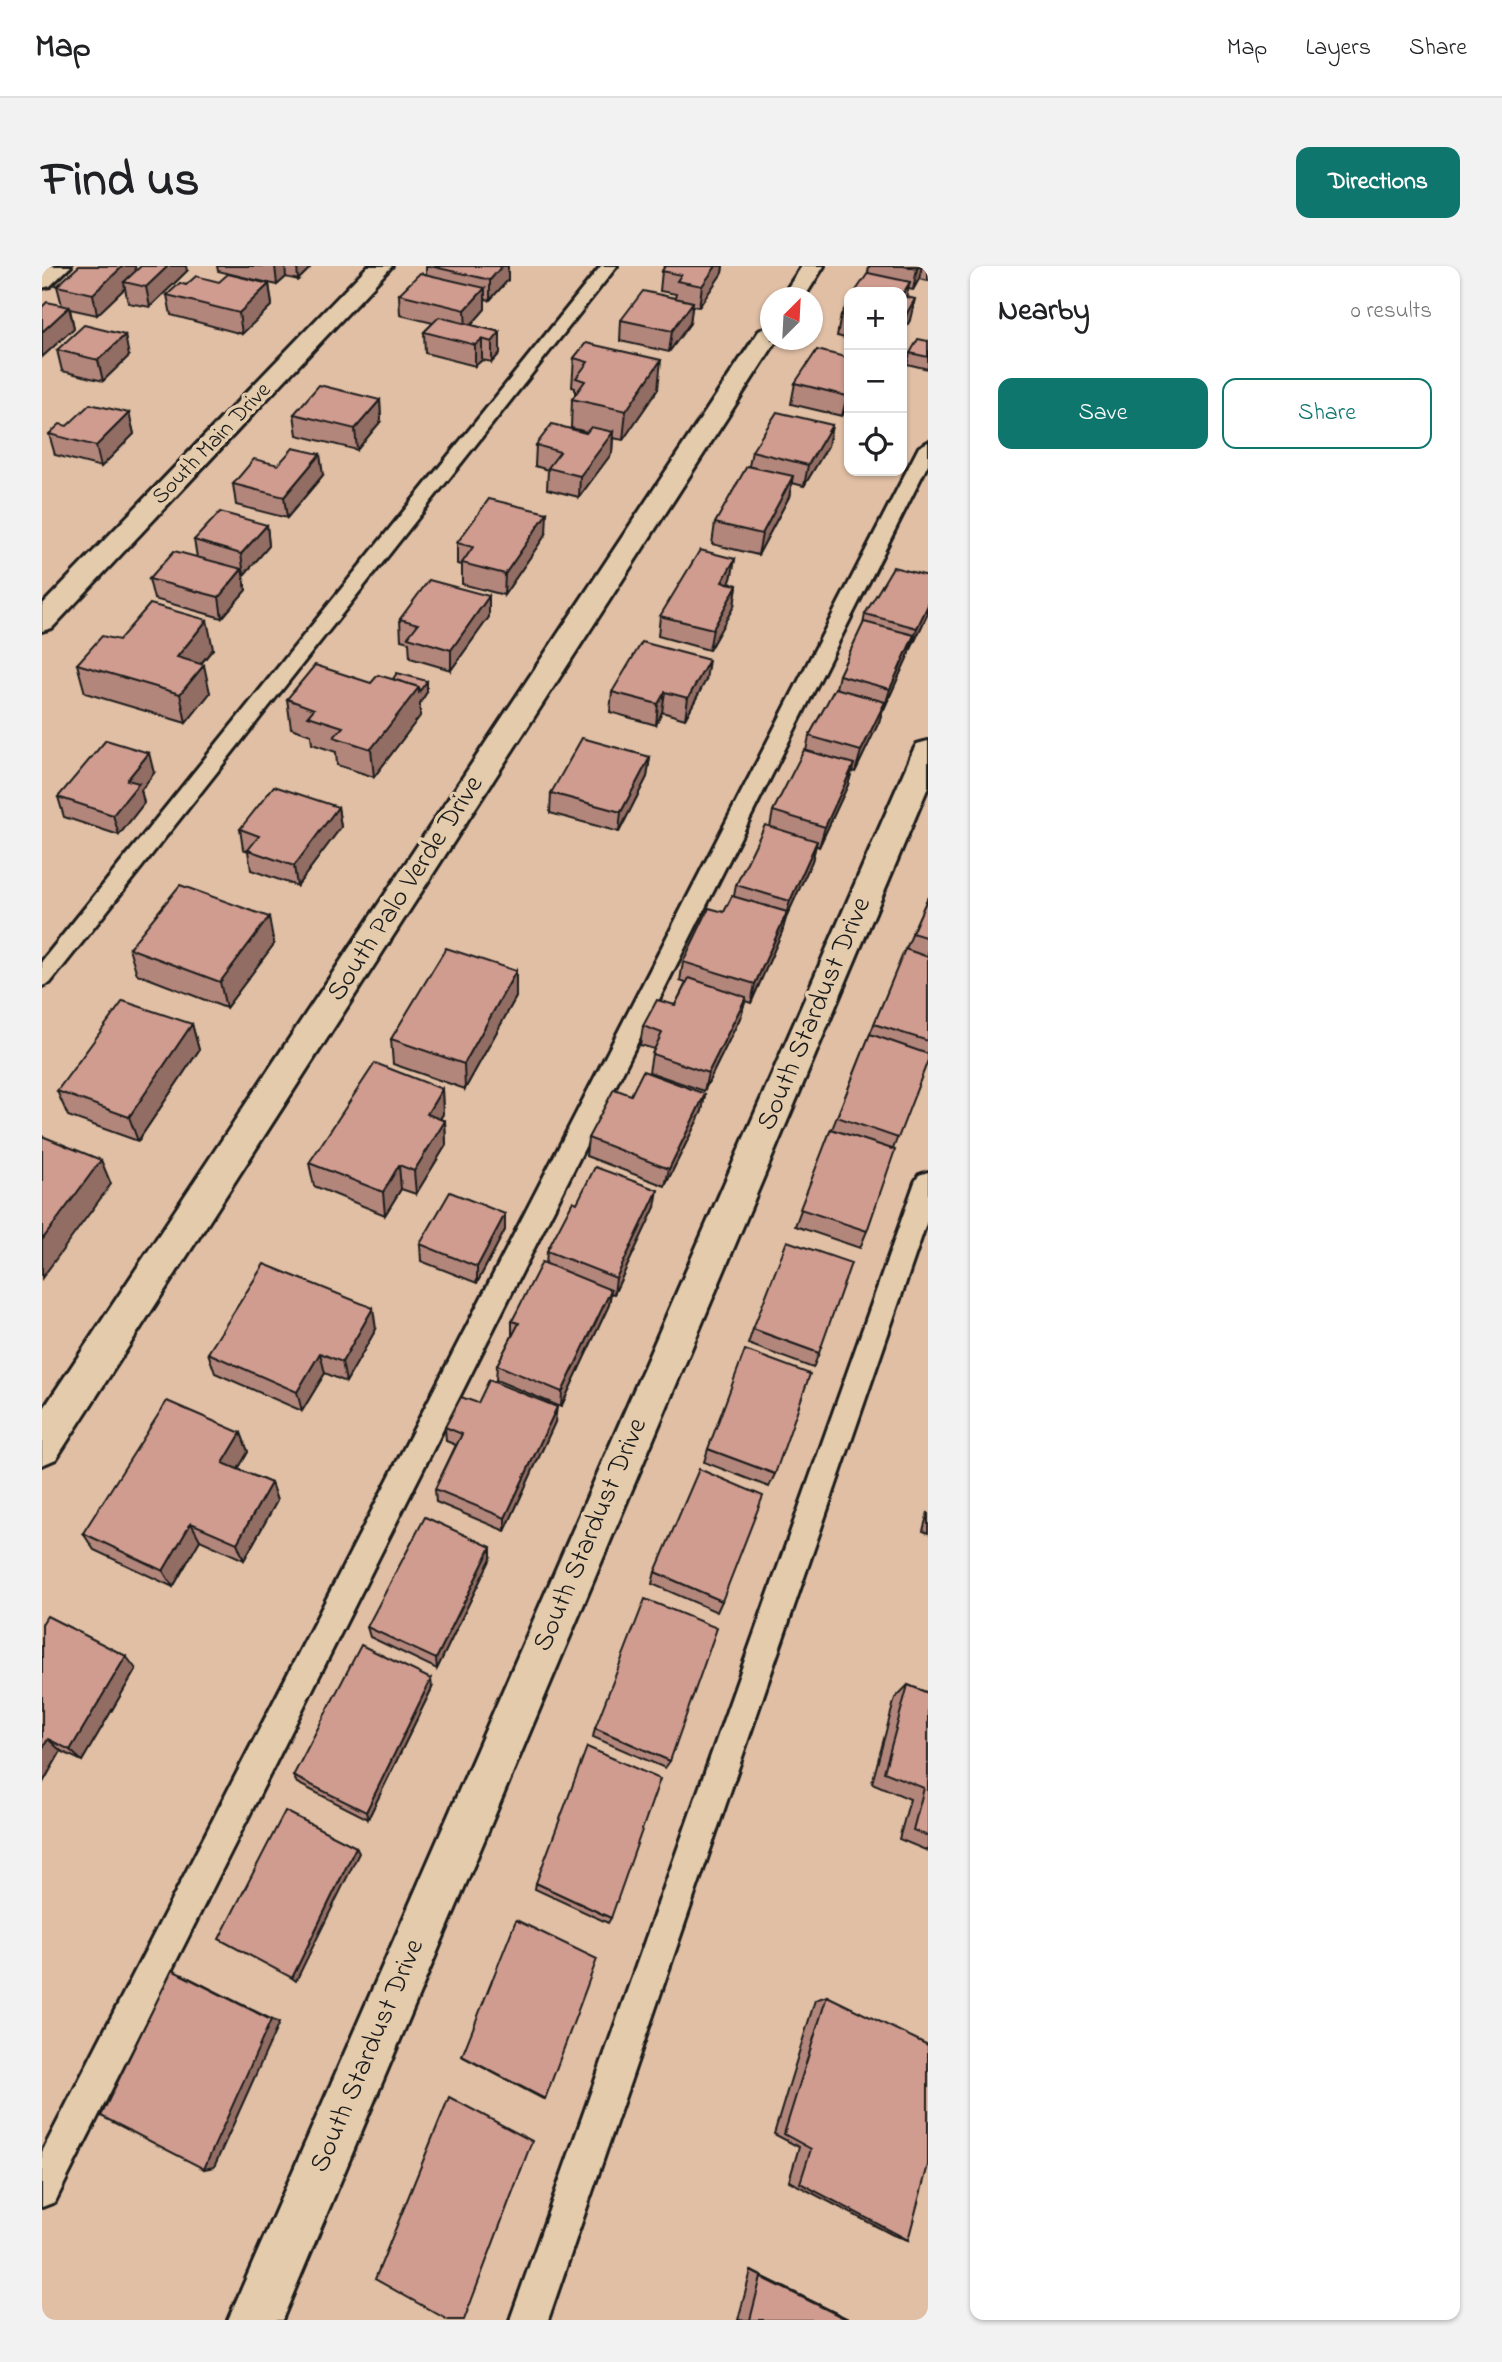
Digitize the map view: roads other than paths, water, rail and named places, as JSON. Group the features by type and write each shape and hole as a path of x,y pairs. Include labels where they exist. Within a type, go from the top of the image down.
{"street":[{"path":"42,281 60,266"},
{"name":"South Main Drive","path":"42,622 381,266"},
{"path":"799,287 813,266"},
{"name":"South Palo Verde Drive","path":"42,1446 760,348"},
{"name":"South Stardust Drive","path":"255,2320 928,751"}],"lane":[{"path":"42,977 609,266"},
{"path":"42,2189 928,447"},
{"path":"528,2320 928,1182"}]}
